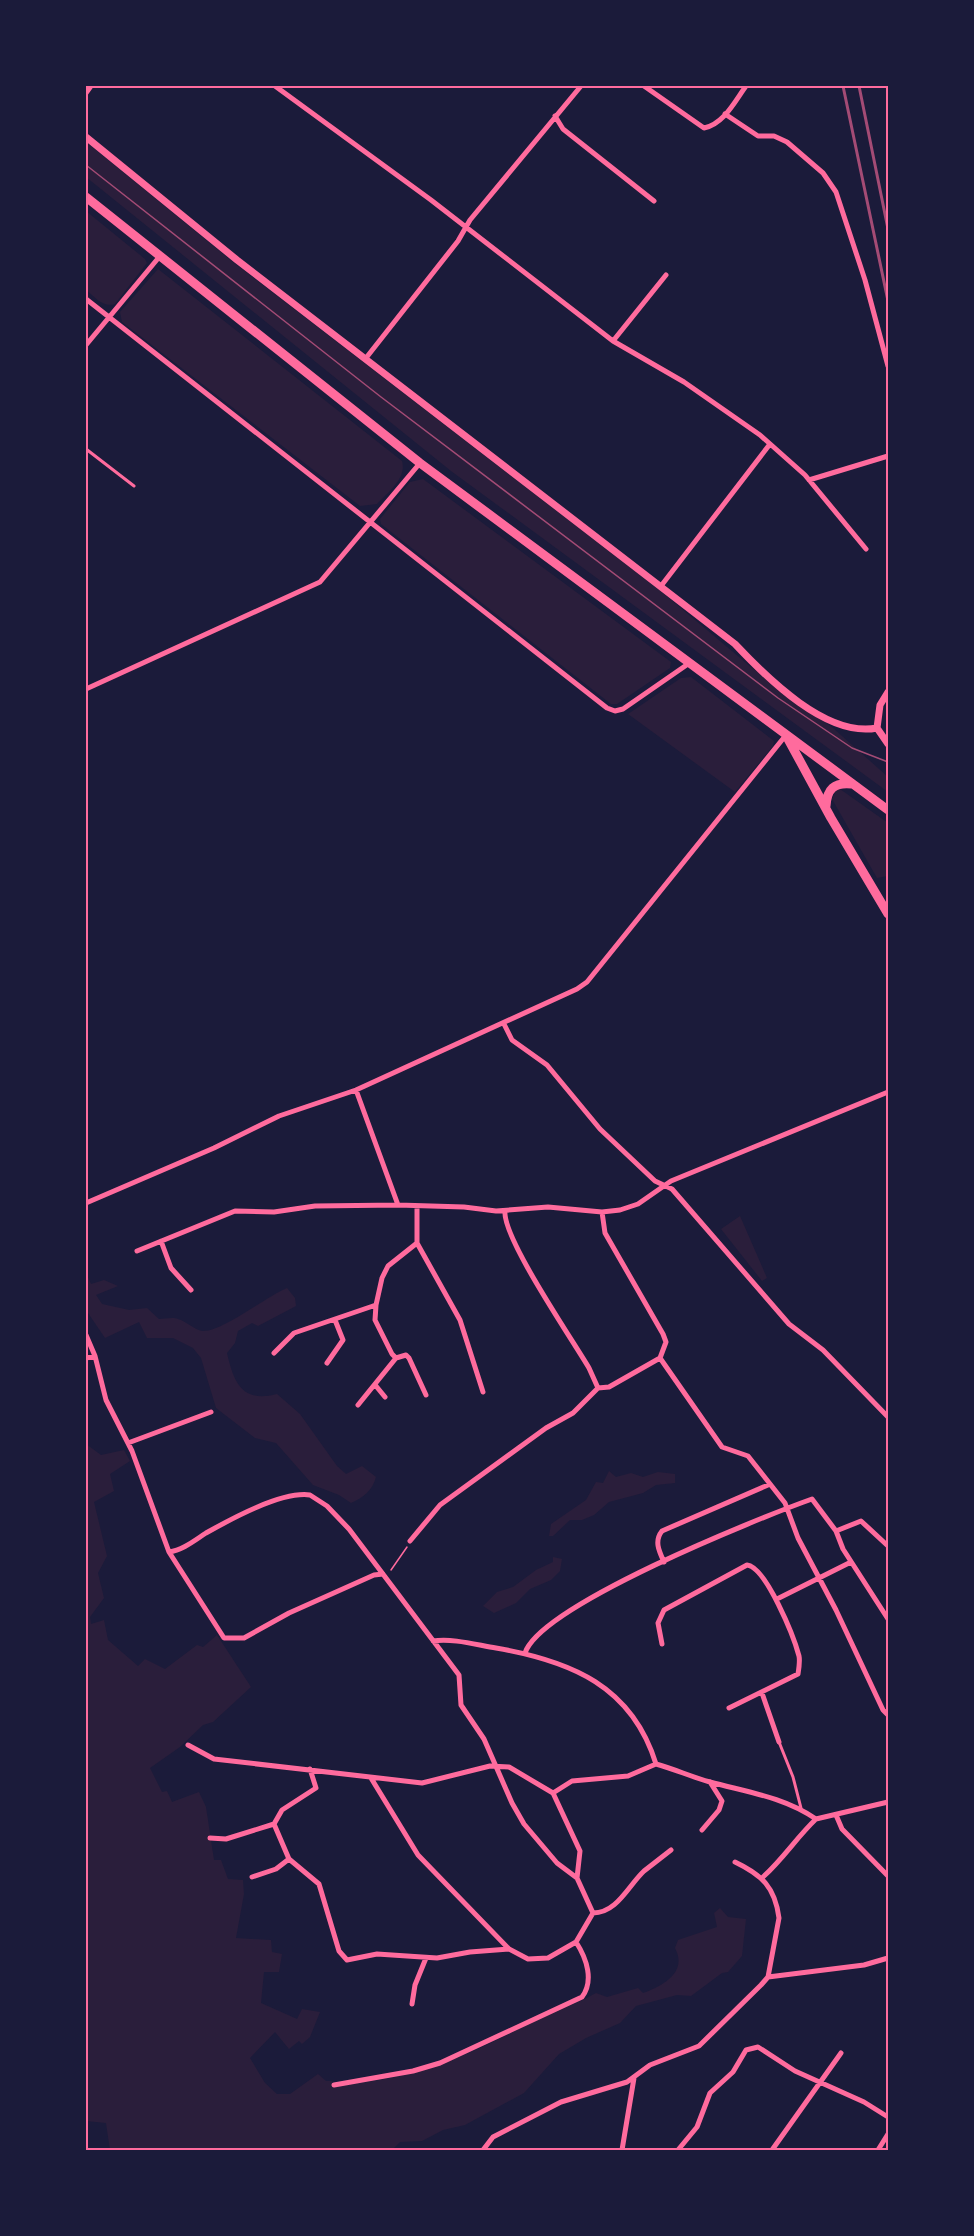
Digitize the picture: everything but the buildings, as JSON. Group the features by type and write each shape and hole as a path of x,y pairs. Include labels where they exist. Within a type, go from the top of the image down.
{"main road":[{"path":"86,197 420,463 688,664 888,810"},
{"path":"786,735 888,914"},
{"path":"826,806 826,795 834,786 841,783 852,784"}],"street":[{"path":"86,93 91,86"},
{"path":"275,86 467,228 613,340 719,405 770,444 810,480 866,549"},
{"path":"366,358 467,228 470,220 580,86"},
{"path":"644,86 704,128 713,126 746,86"},
{"path":"725,114 758,136 774,136 787,142 823,173 836,192 865,280 888,366"},
{"path":"555,116 563,129 654,201"},
{"path":"86,136 237,260 735,644 753,663 809,709 847,729 877,728"},
{"path":"86,345 160,256"},
{"path":"613,340 666,275"},
{"path":"86,299 607,708 615,711 623,709 688,664"},
{"path":"661,586 770,444"},
{"path":"810,480 888,456"},
{"path":"86,688 310,589 320,582 420,463"},
{"path":"888,692 880,705 877,728 888,744"},
{"path":"86,1203 214,1148 279,1116 356,1090 577,989 586,982 786,735"},
{"path":"504,1024 512,1040 547,1065 600,1130 655,1181 672,1189 789,1324 823,1350 888,1417"},
{"path":"356,1090 398,1205"},
{"path":"137,1251 235,1211 274,1212 315,1206 398,1205 505,1210 548,1207 602,1212 620,1210 638,1204 665,1185 888,1092"},
{"path":"417,1206 417,1243 460,1320 483,1392"},
{"path":"505,1210 504,1218 513,1243 590,1368 598,1388"},
{"path":"410,1540 440,1505 546,1428 573,1413 598,1388 609,1387 660,1358 666,1342 663,1334 605,1233 602,1212"},
{"path":"161,1241 171,1268 191,1290"},
{"path":"396,1358 375,1320 376,1305 382,1278 388,1266 417,1243"},
{"path":"274,1353 294,1334 376,1305"},
{"path":"327,1363 343,1340 335,1320"},
{"path":"86,1335 95,1356 106,1400 128,1443 169,1552 224,1638 244,1638 289,1613 374,1575 383,1574"},
{"path":"358,1405 376,1386 381,1373 396,1358 406,1355 426,1395"},
{"path":"86,1358 95,1356"},
{"path":"660,1358 722,1447 748,1456 768,1485 788,1508 798,1538 887,1715"},
{"path":"376,1386 385,1397"},
{"path":"128,1443 211,1412"},
{"path":"664,1562 657,1544 657,1537 662,1531 768,1485"},
{"path":"169,1552 182,1548 237,1517 303,1494 310,1495 327,1506 349,1529 459,1676 461,1706 484,1738 512,1803 524,1824 557,1863 577,1878 593,1913"},
{"path":"525,1653 527,1646 537,1636 568,1611 607,1588 778,1509 788,1508 812,1499 836,1532 851,1562 888,1619"},
{"path":"836,1532 861,1521 888,1546"},
{"path":"777,1599 851,1562"},
{"path":"662,1644 658,1623 663,1611 747,1565 758,1570 777,1599 800,1658 798,1674 729,1708"},
{"path":"433,1641 471,1644 525,1653 579,1672 602,1684 646,1735 656,1764"},
{"path":"762,1693 779,1742"},
{"path":"188,1745 214,1759 422,1783 497,1765 509,1767 553,1793 580,1851 577,1878"},
{"path":"553,1793 572,1781 628,1776 656,1764 710,1782 749,1790 801,1808 816,1819"},
{"path":"210,1838 226,1839 274,1824 282,1810 316,1788 310,1769"},
{"path":"370,1777 418,1855 509,1949 528,1959 548,1958 576,1942 593,1913"},
{"path":"702,1830 719,1810 722,1801 710,1782"},
{"path":"763,1877 789,1852 802,1832 816,1819 887,1804"},
{"path":"837,1815 842,1829 888,1876"},
{"path":"274,1824 289,1859 319,1884 343,1958 346,1960 376,1954 426,1958 509,1949"},
{"path":"593,1913 603,1913 612,1907 643,1872 671,1850"},
{"path":"252,1877 276,1869 289,1859"},
{"path":"483,2151 493,2137 561,2102 634,2078 650,2066 699,2046 768,1977 779,1918 772,1895 763,1877 735,1862"},
{"path":"334,2085 414,2071 440,2063 582,1997 588,1989 589,1978 576,1942"},
{"path":"412,2004 415,1985 426,1958"},
{"path":"768,1977 864,1965 888,1958"},
{"path":"678,2151 697,2127 710,2093 733,2072 746,2050 758,2047 821,2084 864,2102 888,2117"},
{"path":"772,2151 841,2053"},
{"path":"622,2151 634,2078"},
{"path":"878,2151 888,2134"}],"lane":[{"path":"86,449 134,486"},
{"path":"779,1742 793,1777 801,1808"}],"path":[{"path":"383,1574 397,1565 410,1540"}],"shaded area":[{"path":"86,142 233,262 663,593 752,668 833,728 888,777 888,792 451,471 86,177"},
{"path":"86,211 147,263 115,304 103,303 86,290"},
{"path":"158,269 402,461 402,473 399,479 377,504 360,506 122,322 120,312"},
{"path":"423,479 671,662 670,668 617,704 611,704 381,524 380,519 410,482"},
{"path":"691,677 774,741 773,746 735,792 628,714 681,678"},
{"path":"840,789 888,823 888,876 877,878 832,799 836,790"},
{"path":"740,1216 767,1278 762,1281 721,1229"},
{"path":"86,1273 91,1284 104,1280 118,1286 96,1295 102,1304 129,1310 147,1308 159,1319 176,1318 202,1331 210,1330 232,1320 287,1288 295,1298 296,1306 258,1326 252,1323 238,1331 235,1343 227,1353 233,1374 237,1382 248,1393 256,1396 277,1394 300,1414 337,1466 346,1474 362,1466 376,1477 370,1490 351,1503 339,1495 313,1485 276,1443 255,1438 216,1408 201,1358 193,1348 173,1338 147,1338 139,1322 105,1338 86,1310"},
{"path":"86,1444 101,1455 124,1450 130,1461 110,1474 114,1491 94,1502 107,1556 98,1573 104,1598 90,1617 91,1624 104,1620 108,1640 138,1666 145,1659 165,1669 197,1645 203,1647 217,1635 251,1687 213,1722 203,1725 180,1747 150,1768 162,1792 167,1791 172,1802 199,1792 206,1807 214,1860 221,1860 228,1879 243,1880 244,1894 236,1938 271,1940 272,1952 282,1954 279,1972 264,1972 261,2003 297,2019 302,2009 320,2012 310,2037 302,2044 299,2041 289,2049 275,2032 250,2058 265,2083 277,2094 290,2094 318,2074 326,2081 332,2081 334,2085 342,2085 413,2073 476,2050 596,1993 607,1997 638,1988 643,1993 651,1990 665,1982 676,1971 678,1957 675,1948 678,1940 717,1927 714,1913 720,1908 728,1917 746,1919 742,1956 728,1972 722,1973 691,1996 677,1995 636,2006 620,2023 586,2038 559,2054 524,2093 465,2125 443,2130 422,2141 400,2142 392,2150 110,2150 106,2123 86,2121"},
{"path":"609,1471 616,1477 631,1473 643,1477 658,1472 675,1474 675,1483 656,1485 643,1493 609,1502 594,1515 582,1520 570,1520 553,1536 549,1536 551,1524 586,1500 596,1482 603,1483"},
{"path":"553,1557 562,1559 560,1571 551,1580 530,1589 516,1603 494,1613 483,1606 497,1592 513,1587 536,1570 553,1562"}],"tram line":[{"path":"86,165 381,397 778,698 852,748 888,762"}],"railway":[{"path":"843,86 888,301"},
{"path":"859,86 888,229"}]}
